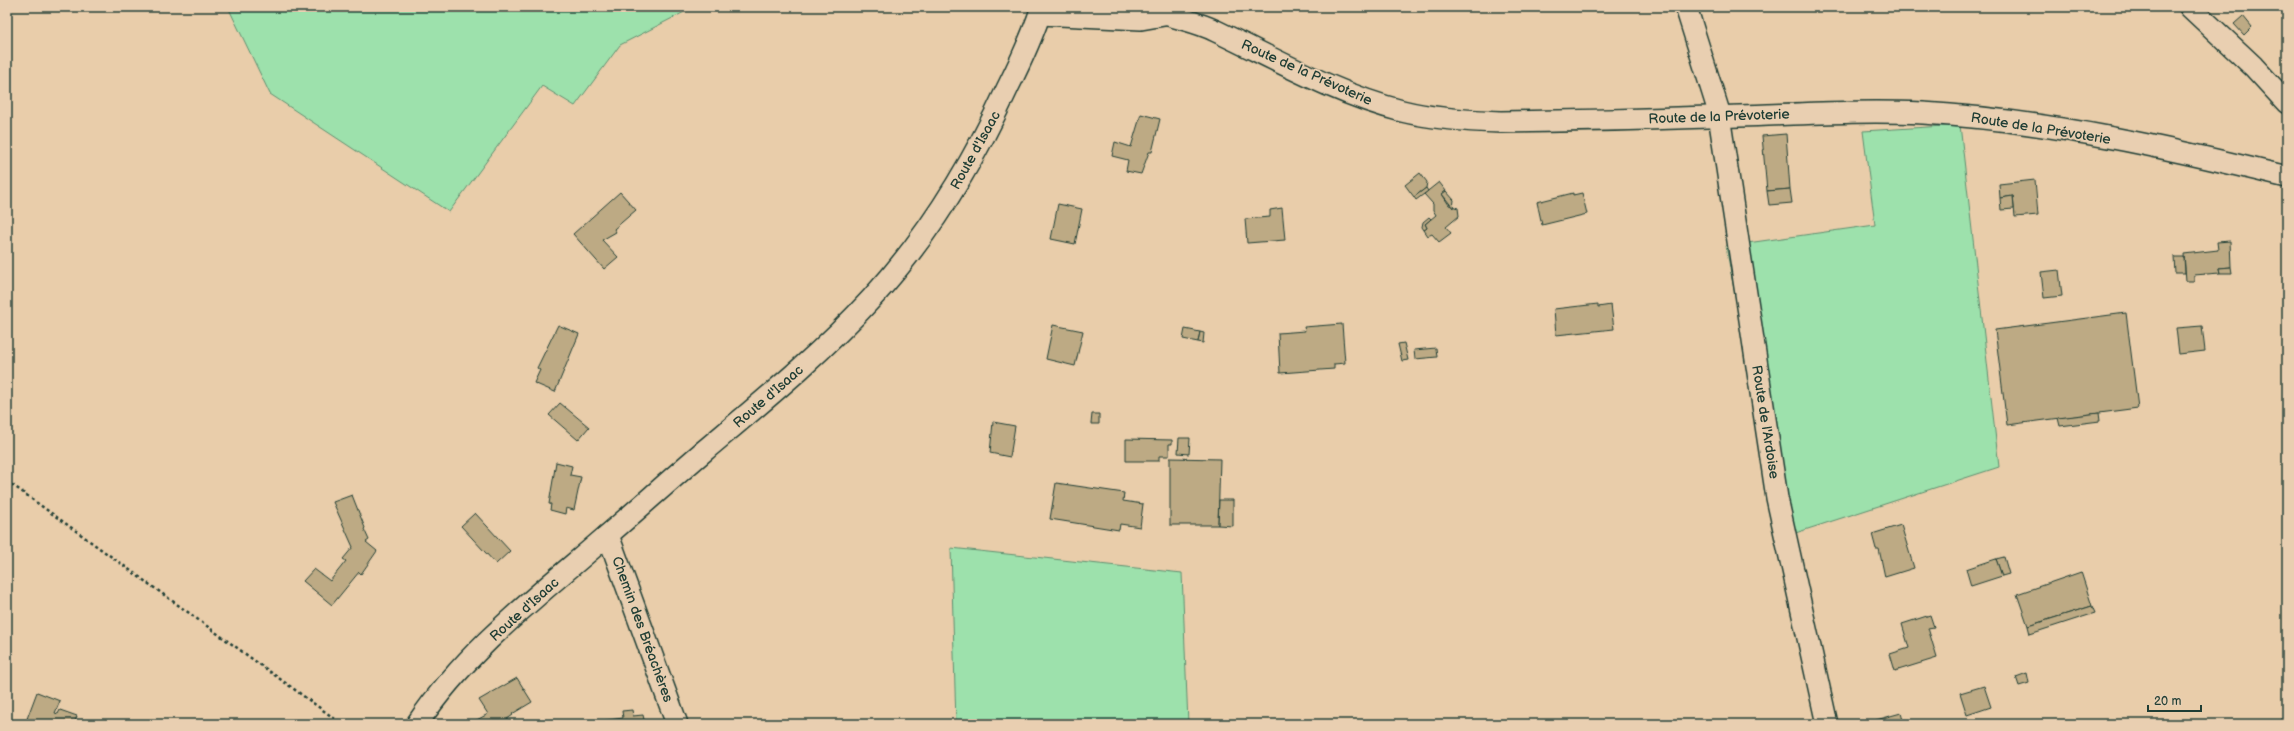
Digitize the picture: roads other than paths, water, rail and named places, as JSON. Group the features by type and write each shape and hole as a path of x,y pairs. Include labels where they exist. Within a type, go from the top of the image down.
{"street":[{"name":"Route de l'Ardoise","path":"1686,7 1719,117 1777,498 1827,724"},
{"path":"2190,7 2253,66 2287,103"},
{"name":"Route de la Prévoterie","path":"1041,11 1141,20 1156,11 1188,20 1215,30 1256,52 1351,94 1421,114 1473,122 1719,117 1843,112 1922,113 1986,118 2228,162 2287,177"},
{"name":"Route d'Isaac","path":"417,724 465,664 507,622 608,536 834,337 873,296 911,252 950,196 991,125 1025,53 1041,11"},
{"name":"Chemin des Bréachères","path":"608,536 677,724"}]}
